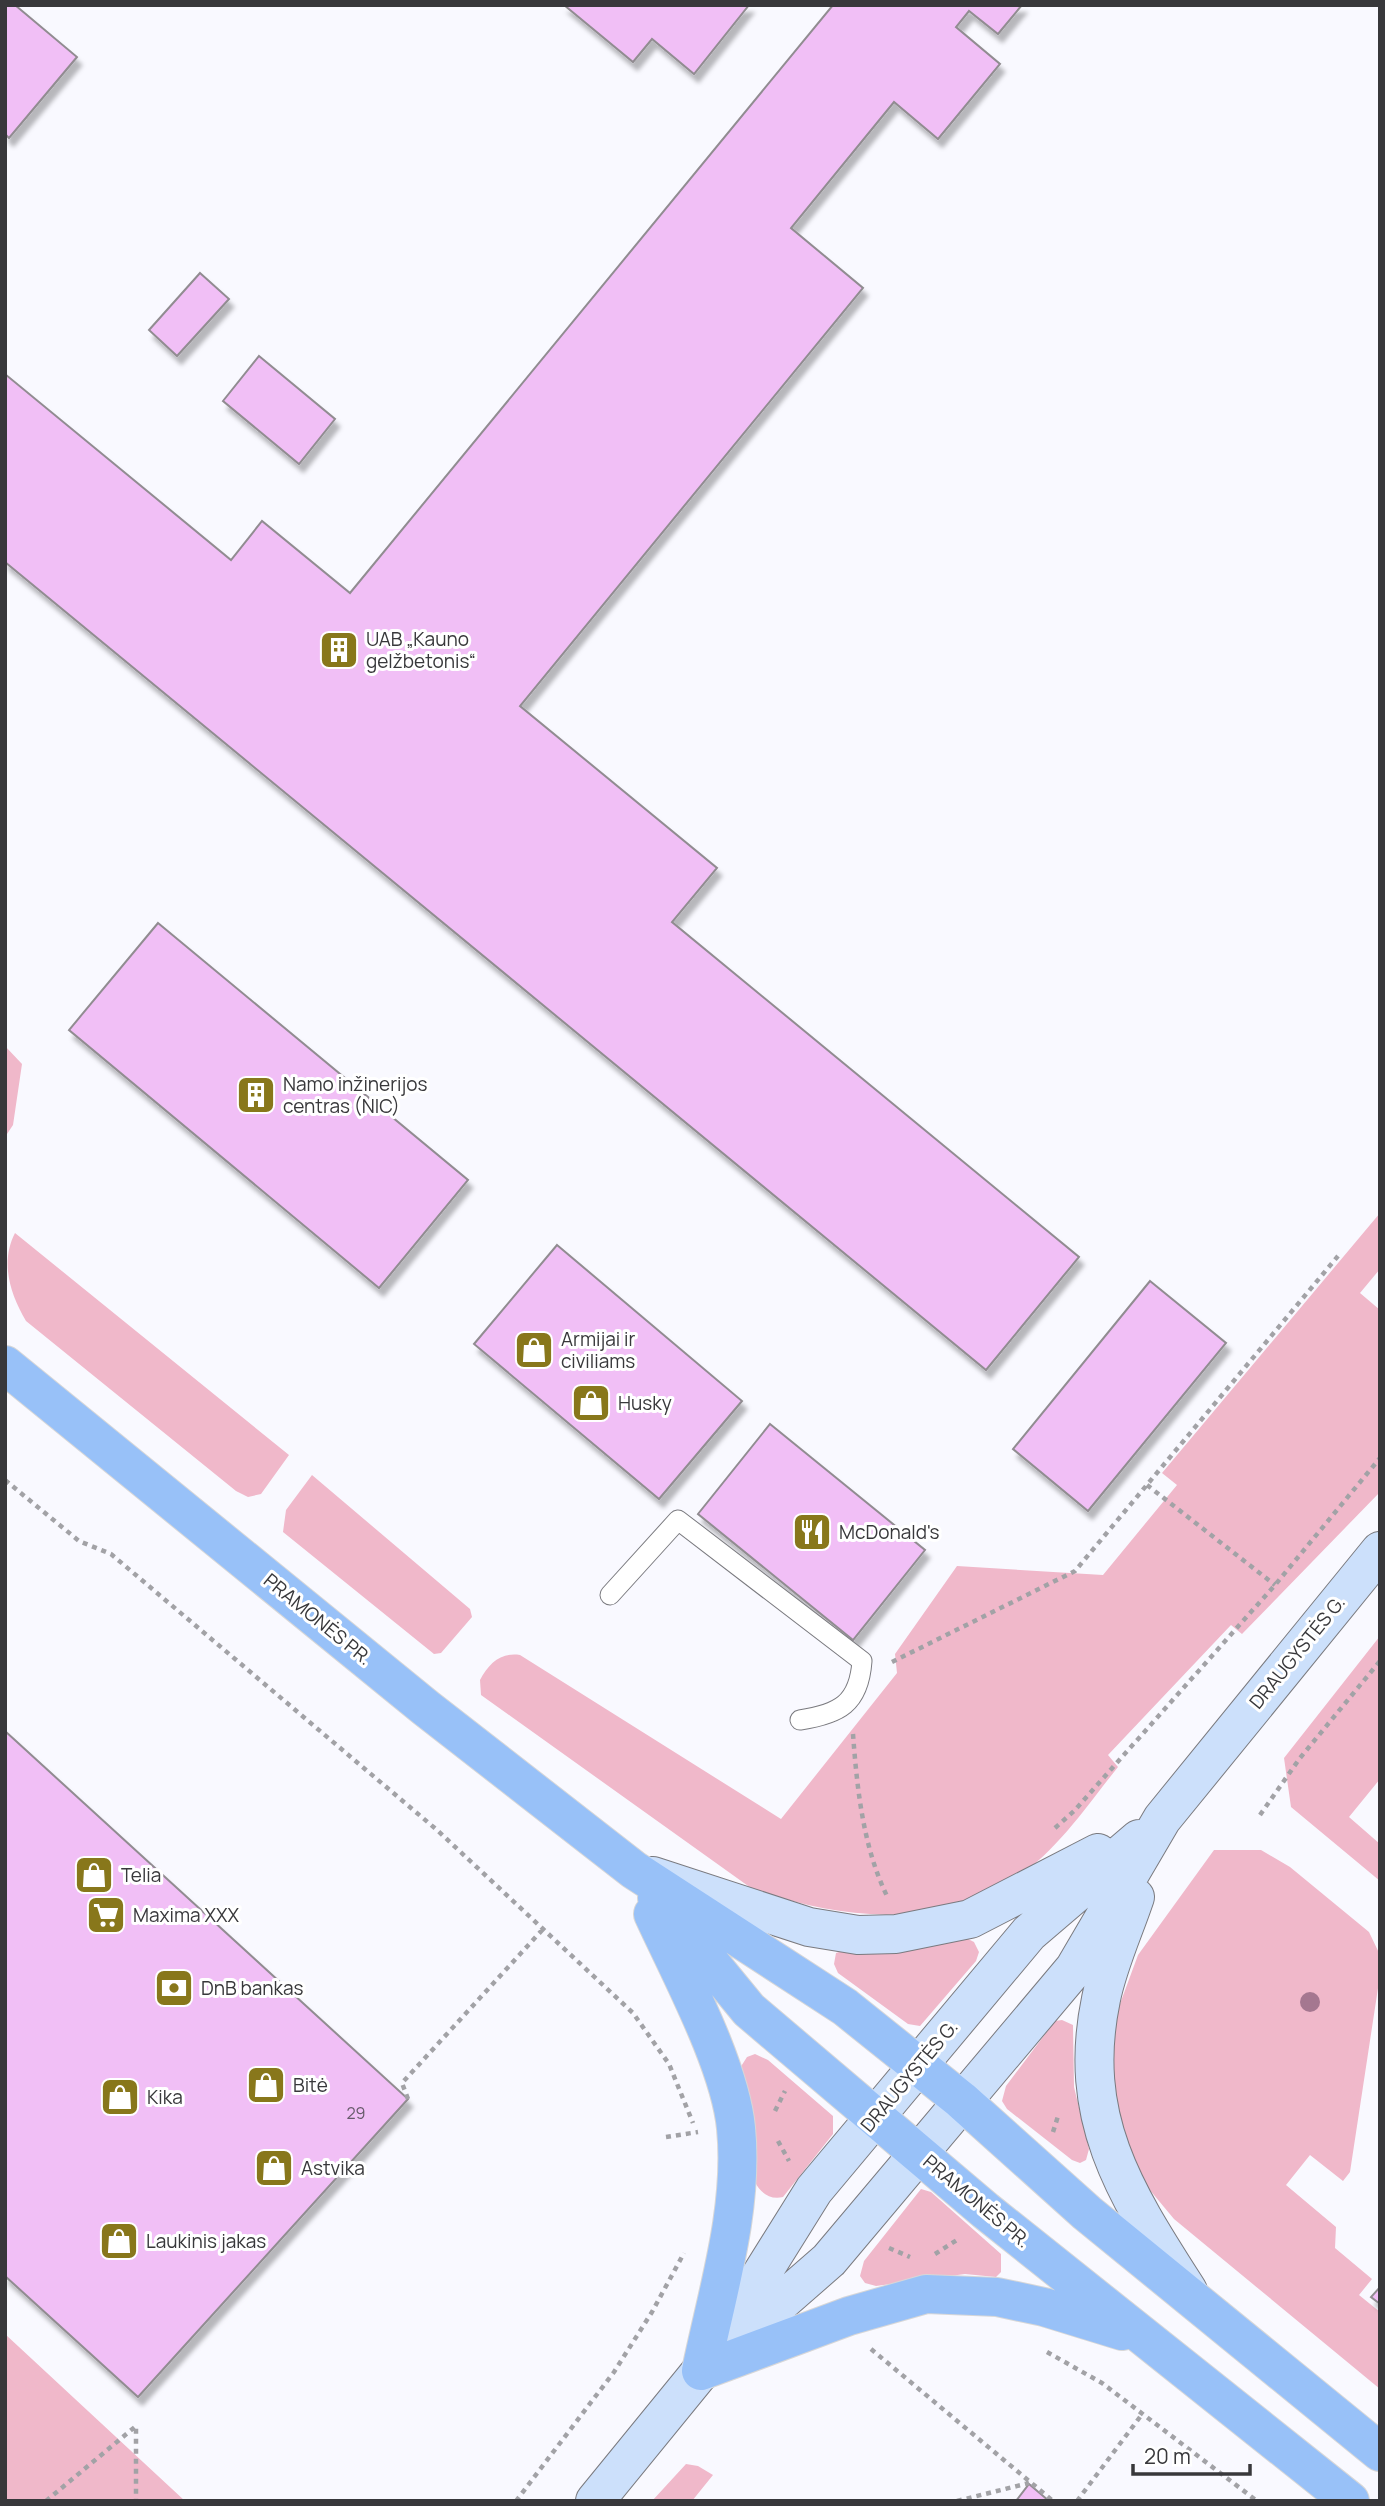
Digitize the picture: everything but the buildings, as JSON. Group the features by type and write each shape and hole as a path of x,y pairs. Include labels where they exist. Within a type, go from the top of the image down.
{"main road":[{"name":"PRAMONĖS PR.","path":"5,1364 426,1708 634,1870 845,2007 961,2100 1087,2213 1380,2452"},
{"name":"DRAUGYSTĖS G.","path":"701,2371 829,2260 1074,1969 1162,1819 1380,1551"},
{"path":"634,1870 809,1927 858,1935 896,1934 970,1919 1162,1819"},
{"path":"1162,1819 1102,1996 1093,2053 1094,2088 1102,2123 1133,2205 1193,2299"},
{"name":"DRAUGYSTĖS G.","path":"595,2501 701,2371 814,2190 917,2065 1028,1933 1162,1819"},
{"name":"PRAMONĖS PR.","path":"634,1870 749,2010 875,2118 1142,2337 1350,2501"},
{"path":"634,1870 719,2062 736,2127 737,2195 701,2371"},
{"path":"701,2371 849,2316 926,2294 997,2297 1044,2306 1142,2337"}],"lane":[{"path":"610,1595 678,1520 862,1661 861,1677 850,1700 831,1715 800,1720"}],"path":[{"path":"861,1677 1075,1572 1338,1256"},
{"path":"1054,1829 1275,1585 1380,1458"},
{"path":"5,1480 79,1541 111,1554 438,1830 633,2013 669,2064 696,2132 695,2144"},
{"path":"1147,1485 1275,1585"},
{"path":"1260,1815 1300,1758 1380,1661"},
{"path":"850,1700 857,1783 876,1875 889,1900"},
{"path":"408,2099 402,2083 544,1928"},
{"path":"666,2137 696,2132"},
{"path":"516,2501 614,2372 659,2301 683,2257 687,2244"},
{"path":"866,2344 1053,2501"},
{"path":"1036,2346 1090,2376 1143,2413 1257,2501"},
{"path":"1077,2501 1143,2413"},
{"path":"46,2501 136,2426 136,2501"},
{"path":"957,2501 1030,2483"}],"shaded area":[{"path":"5,1046 22,1064 13,1125 5,1137"},
{"path":"1380,1213 1380,1269 1360,1293 1380,1310 1380,1492 1242,1634 1231,1625 1108,1755 1118,1767 1072,1826 1046,1854 1017,1877 985,1894 953,1906 886,1914 852,1913 818,1907 751,1888 481,1695 480,1680 487,1668 501,1657 520,1655 781,1819 897,1673 895,1654 957,1566 1103,1575 1177,1485 1162,1473"},
{"path":"15,1233 289,1455 261,1494 248,1497 236,1491 26,1321 15,1300 9,1278 8,1255"},
{"path":"312,1475 470,1609 472,1617 441,1653 434,1654 283,1532 286,1510"},
{"path":"1380,1636 1380,1779 1349,1817 1380,1844 1380,1881 1291,1807 1284,1758"},
{"path":"1214,1850 1261,1850 1290,1867 1369,1932 1380,1955 1380,1975 1350,2172 1343,2181 1310,2155 1286,2185 1336,2227 1335,2248 1372,2279 1359,2295 1380,2312 1380,2389 1174,2219 1134,2171 1116,2121 1109,2063 1117,2012 1138,1955"},
{"path":"966,1938 974,1942 979,1952 976,1961 920,2026 908,2024 838,1973 834,1964 836,1953 848,1949"},
{"path":"1062,2020 1073,2025 1074,2087 1089,2149 1086,2160 1080,2163 1072,2160 1007,2109 1002,2101 1006,2086 1055,2021"},
{"path":"755,2054 768,2060 833,2116 833,2134 783,2197 774,2198 767,2195 755,2182 740,2068 747,2057"},
{"path":"921,2189 931,2192 1001,2254 1001,2272 996,2277 965,2274 876,2286 865,2283 860,2276 864,2261"},
{"path":"5,2334 185,2501 5,2501"},
{"path":"686,2464 698,2466 713,2475 692,2501 652,2501"}],"place":[{"name":"UAB „Kauno gelžbetonis“","path":"339,650"},
{"name":"Namo inžinerijos centras (NIC)","path":"256,1095"},
{"name":"Armijai ir civiliams","path":"534,1350"},
{"name":"Husky","path":"591,1403"},
{"name":"McDonald's","path":"812,1532"},
{"name":"Telia","path":"94,1875"},
{"name":"Maxima XXX","path":"106,1915"},
{"name":"DnB bankas","path":"174,1988"},
{"name":"Bitė","path":"266,2085"},
{"name":"Kika","path":"120,2097"},
{"name":"Astvika","path":"274,2168"},
{"name":"Laukinis jakas","path":"119,2241"}]}
